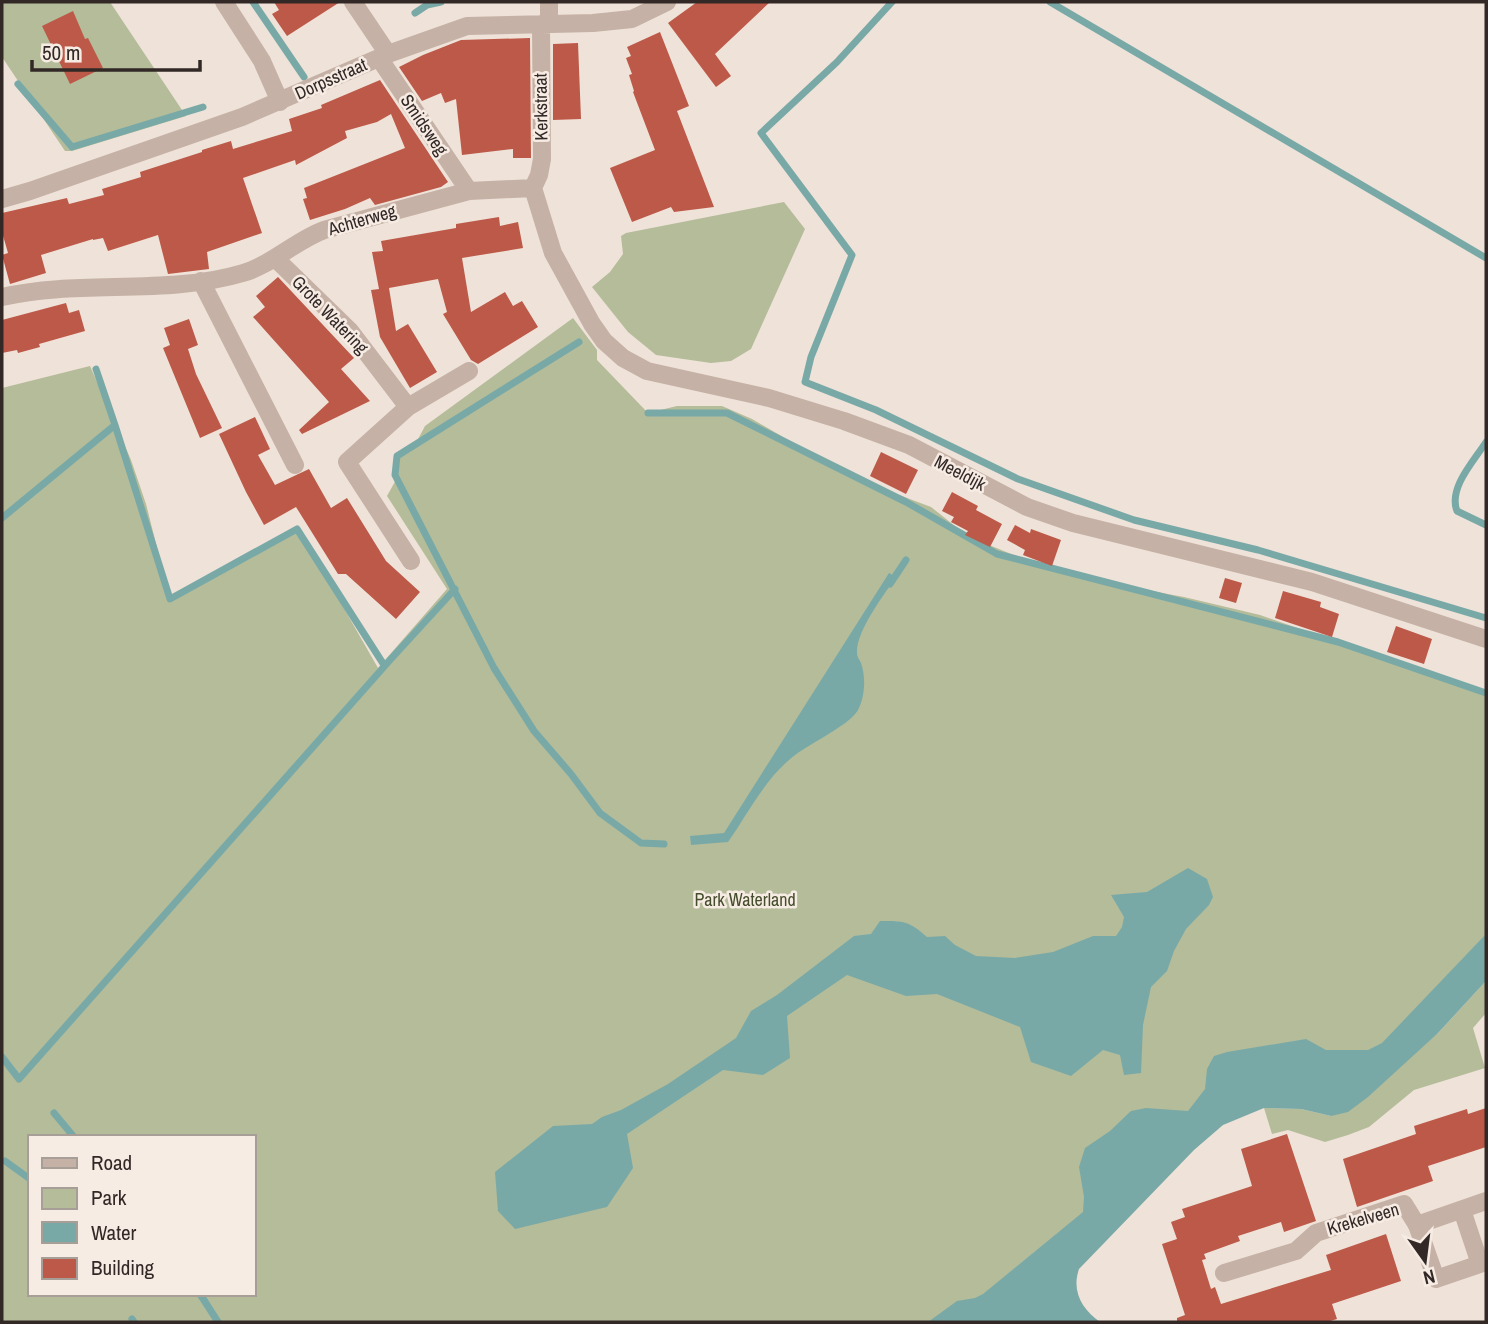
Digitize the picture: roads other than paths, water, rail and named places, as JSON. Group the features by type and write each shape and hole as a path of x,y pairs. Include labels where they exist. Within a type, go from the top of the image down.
{"street":[{"path":"224,2 262,61 280,102"},
{"name":"Smidsweg","path":"353,2 469,191"},
{"name":"Dorpsstraat","path":"2,199 217,126 280,102 384,56 467,26 593,23 632,19 667,2"},
{"name":"Kerkstraat","path":"533,188 542,159 545,24 549,3"},
{"name":"Achterweg","path":"2,297 34,289 125,287 201,281 245,272 275,258 305,237 324,230 469,191 533,188"},
{"name":"Meeldijk","path":"533,188 553,253 592,324 604,341 623,358 647,371 769,397 844,421 909,445 1027,508 1073,523 1312,582 1486,639"},
{"name":"Grote Watering","path":"275,258 351,331 408,407"},
{"path":"201,281 295,465"},
{"path":"411,561 347,462 408,407 469,371"},
{"name":"Krekelveen","path":"1417,1225 1486,1202"},
{"name":"Krekelveen","path":"1224,1273 1296,1251 1316,1233 1404,1204 1417,1225 1436,1279 1480,1264 1462,1210"}],"water":[{"path":"889,573 896,577 872,614 858,644 857,654 864,681 858,710 845,723 796,754 780,768 728,842 691,845 690,836 724,833"},
{"path":"1188,868 1207,879 1213,897 1209,905 1186,929 1167,971 1151,987 1143,1025 1141,1073 1124,1075 1120,1055 1103,1050 1071,1076 1031,1062 1020,1027 937,994 906,996 847,975 787,1016 790,1058 763,1075 723,1070 627,1134 633,1168 607,1207 515,1229 498,1211 495,1172 553,1126 592,1124 668,1084 736,1038 751,1011 777,995 854,936 871,934 880,921 906,923 927,937 945,936 955,945 976,956 1015,958 1053,952 1093,936 1116,936 1124,917 1111,895 1147,892"},
{"path":"1486,934 1486,981 1438,1033 1348,1112 1331,1116 1301,1109 1264,1108 1223,1125 1194,1150 1079,1269 1077,1285 1080,1300 1088,1312 1100,1322 928,1322 957,1301 983,1294 1083,1212 1084,1197 1079,1167 1085,1148 1110,1131 1131,1111 1146,1108 1188,1111 1205,1089 1207,1069 1214,1056 1227,1052 1306,1039 1326,1050 1368,1050 1382,1043"}],"waterway":[{"path":"253,2 304,77"},
{"path":"415,13 427,5 441,2"},
{"path":"892,2 837,62 761,133 852,255 811,357 805,382 876,410 1018,479 1134,520 1258,550 1486,618"},
{"path":"1050,2 1486,258"},
{"path":"18,84 72,147 203,107"},
{"path":"579,342 397,456 395,475 494,668 534,731 600,813 641,843 664,844"},
{"path":"96,369 115,425"},
{"path":"648,413 727,413 906,502 997,554 1338,642 1486,693"},
{"path":"2,518 115,425 170,599 297,529 384,665"},
{"path":"1486,442 1459,484 1455,502 1457,511 1486,525"},
{"path":"890,584 906,560"},
{"path":"2,1057 19,1079 455,589"},
{"path":"54,1113 72,1135"},
{"path":"5,1161 28,1178"},
{"path":"201,1296 218,1322"}],"park label":[{"name":"Park Waterland","path":"745,900"}]}
